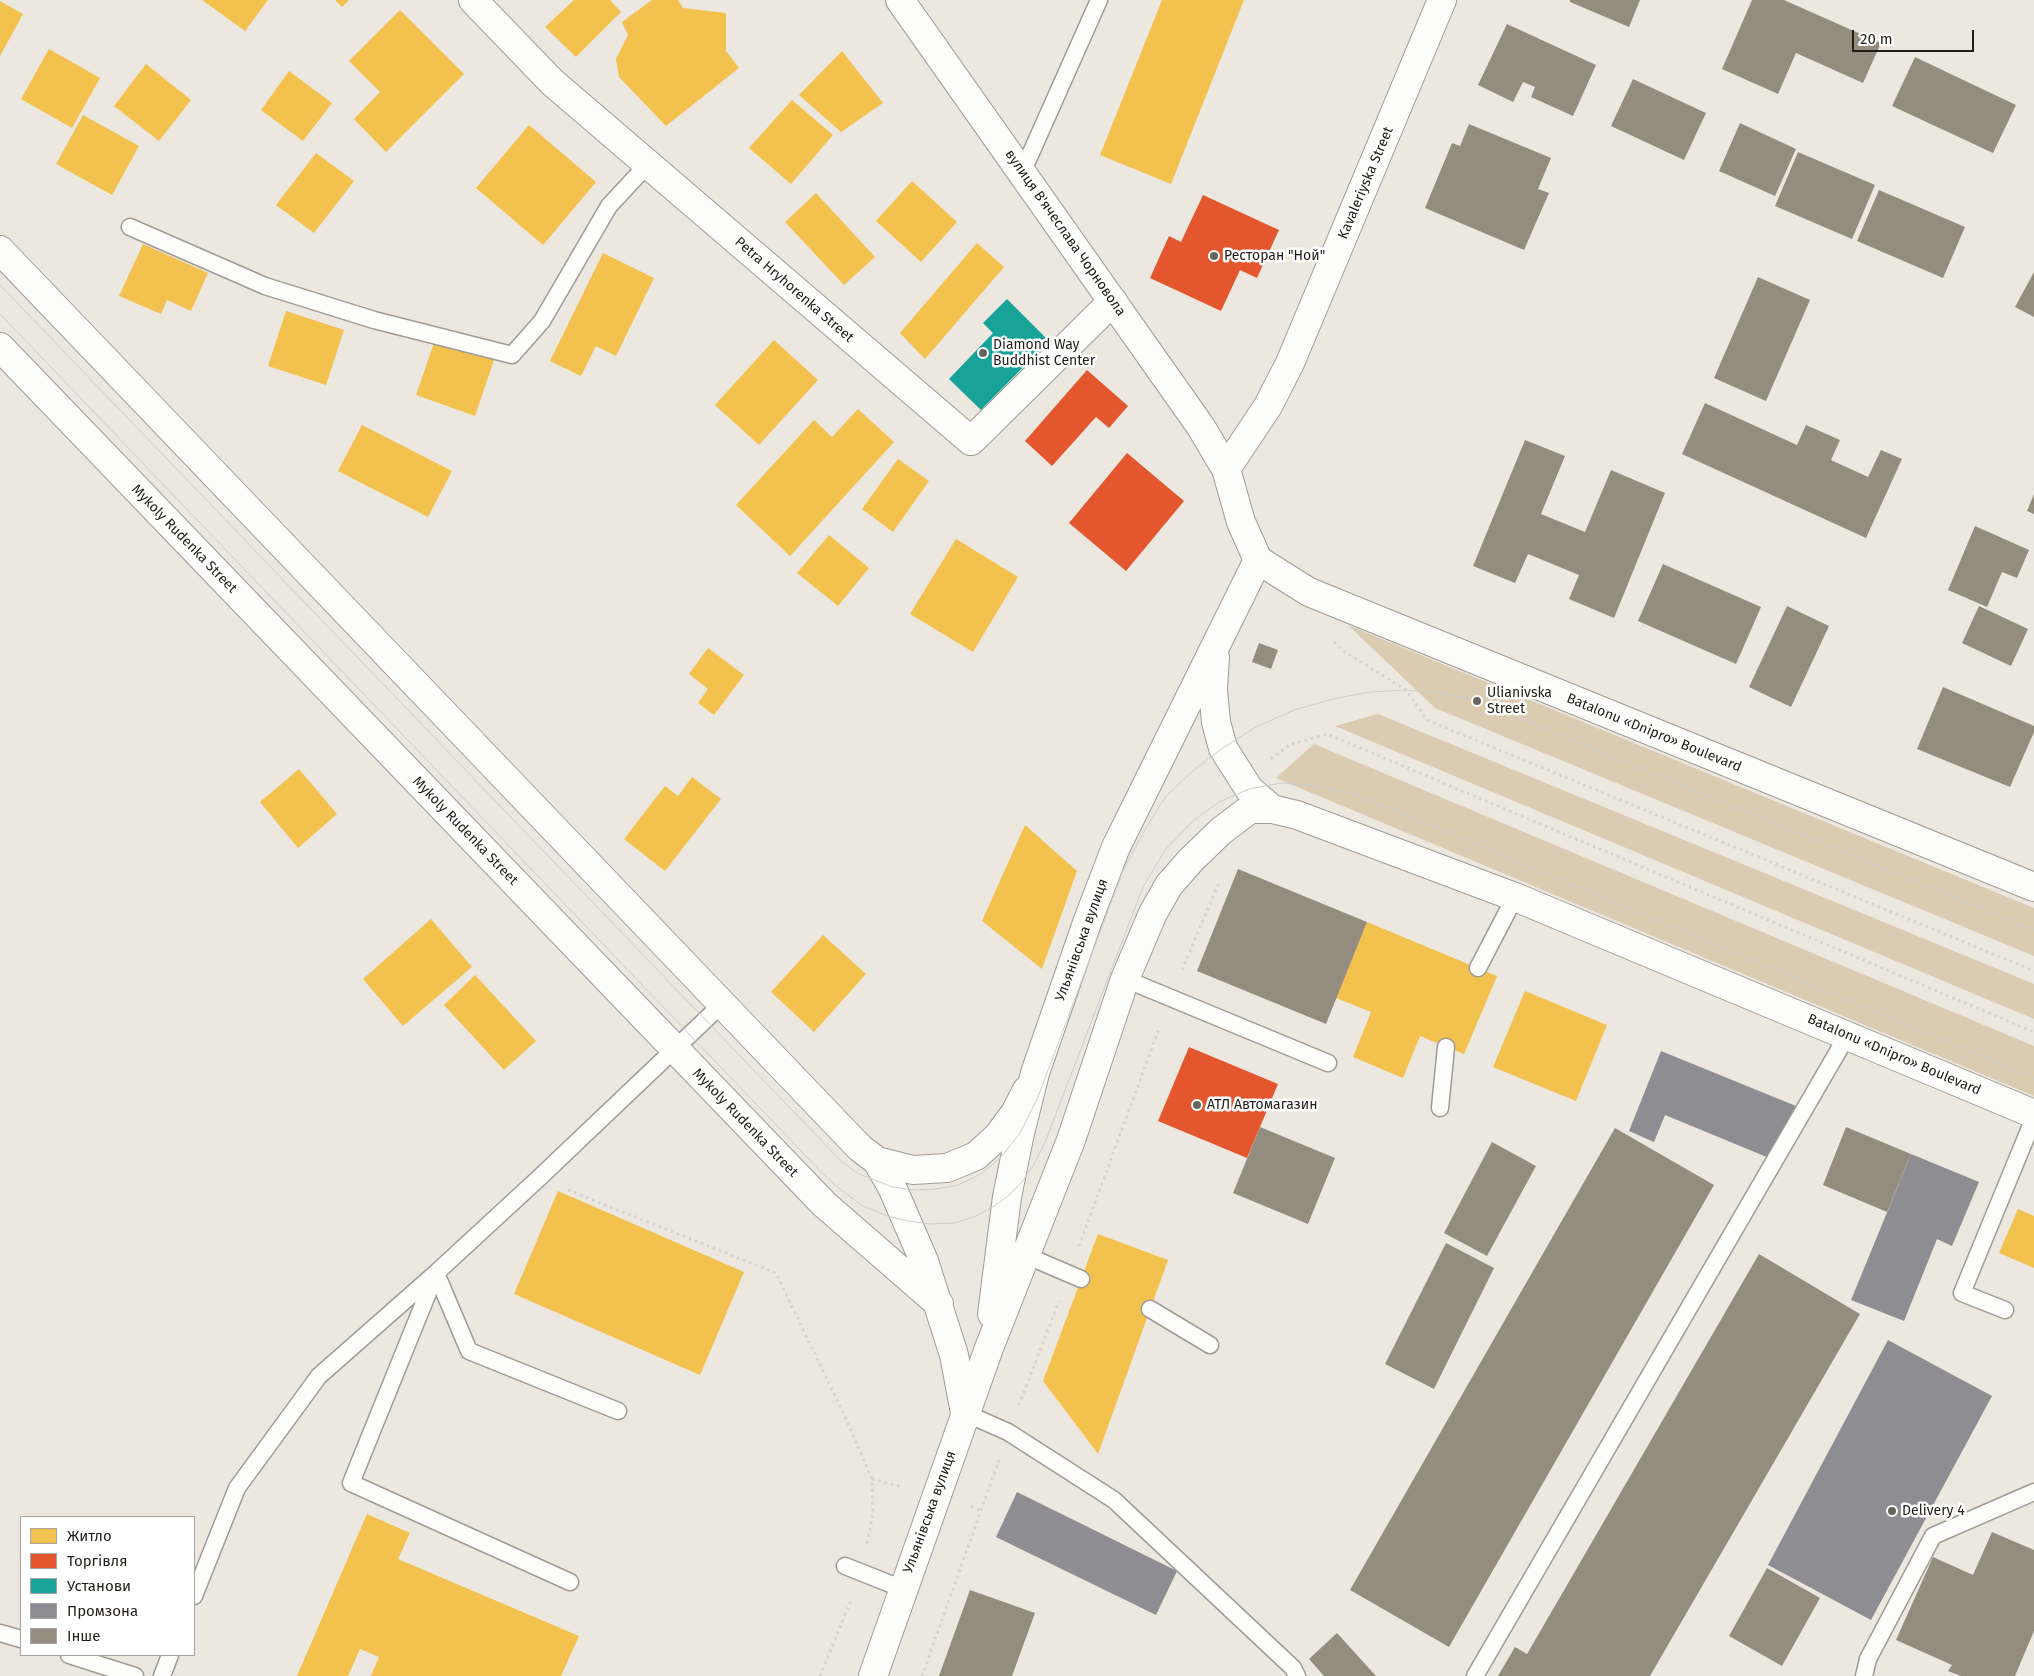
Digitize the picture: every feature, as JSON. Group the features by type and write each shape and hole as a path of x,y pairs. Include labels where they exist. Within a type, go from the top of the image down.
{"street":[{"name":"Petra Hryhorenka Street","path":"473,0 552,82 971,441 1113,301"},
{"name":"вулиця В'ячеслава Чорновола","path":"900,0 1201,427 1226,469"},
{"name":"Kavaleriyska Street","path":"1226,469 1268,406 1290,364 1442,0"},
{"path":"2,256 860,1148 877,1161 913,1170 947,1168 976,1156 998,1136 1015,1113 1035,1073"},
{"name":"Mykoly Rudenka Street","path":"0,347 824,1204 939,1304"},
{"path":"1226,469 1241,522 1258,560"},
{"name":"Batalonu «Dnipro» Boulevard","path":"1258,560 1309,592 2034,887"},
{"name":"Ульянівська вулиця","path":"989,1348 995,1284 1007,1197 1035,1073 1088,920 1116,847 1258,560"},
{"path":"1216,646 1213,690 1216,722 1223,748 1261,809"},
{"name":"Batalonu «Dnipro» Boulevard","path":"1261,809 1297,815 1515,897 2034,1114"},
{"name":"Ульянівська вулиця","path":"873,1676 902,1589 989,1348 1071,1140 1125,979 1153,913 1169,885 1221,831 1261,809"},
{"path":"877,1161 908,1221 924,1261 954,1355 966,1413"}],"lane":[{"path":"1022,173 1098,0"},
{"path":"130,227 265,286 374,320 512,355 542,321 609,206 648,164"},
{"path":"1478,968 1515,897"},
{"path":"1125,979 1328,1063"},
{"path":"195,1593 237,1488 319,1376 436,1273 539,1178 722,1004"},
{"path":"1475,1676 1847,1036"},
{"path":"1440,1108 1446,1047"},
{"path":"2005,1310 1962,1293 2034,1118"},
{"path":"1025,1255 1081,1279"},
{"path":"436,1273 469,1351 618,1411"},
{"path":"436,1273 351,1483 570,1582"},
{"path":"1150,1309 1210,1345"},
{"path":"966,1413 1008,1432 1114,1500 1293,1668 1297,1676"},
{"path":"1864,1676 1868,1659 1933,1536 2034,1492"},
{"path":"845,1566 902,1589"},
{"path":"0,1633 20,1640"},
{"path":"72,1656 135,1676"},
{"path":"162,1676 170,1656"}],"path":[{"path":"1309,592 1310,608 1321,630 1345,652 1406,690 1427,720 2034,971"},
{"path":"1264,764 1289,745 1327,734 2034,1032"},
{"path":"539,1178 776,1273 847,1421 872,1479 873,1514 862,1573 820,1676"}],"shaded area":[{"path":"1348,625 2034,908 2034,956 1435,708"},
{"path":"1378,714 2034,984 2034,1019 1335,726"},
{"path":"1314,744 2034,1046 2034,1096 1276,778"}],"building: Житло":[{"path":"202,0 268,0 245,31"},
{"path":"335,0 349,0 342,7"},
{"path":"574,0 610,0 621,12 576,57 545,27"},
{"path":"652,0 678,0 683,8 726,13 726,51 739,68 666,126 619,77 616,59 628,35 622,22"},
{"path":"1162,0 1244,0 1171,184 1100,155"},
{"path":"0,1 23,14 0,56"},
{"path":"400,10 464,74 386,152 354,119 380,92 349,61"},
{"path":"49,49 100,78 72,128 21,99"},
{"path":"842,51 883,103 841,132 799,95"},
{"path":"146,64 191,100 159,141 114,106"},
{"path":"289,71 332,103 303,141 261,110"},
{"path":"792,100 833,135 791,184 749,148"},
{"path":"83,115 139,146 112,195 56,164"},
{"path":"529,125 596,182 543,245 476,188"},
{"path":"316,153 354,181 314,233 276,205"},
{"path":"912,181 957,222 921,262 876,221"},
{"path":"816,193 875,257 844,285 785,222"},
{"path":"977,243 1004,267 925,359 900,333"},
{"path":"143,244 208,273 191,311 167,300 161,314 119,296"},
{"path":"603,253 654,278 616,356 596,346 581,376 550,361"},
{"path":"286,311 344,330 326,385 268,366"},
{"path":"436,337 495,357 475,416 416,395"},
{"path":"774,340 818,380 759,445 715,405"},
{"path":"858,409 894,442 790,556 736,505 814,420 832,437"},
{"path":"362,425 452,471 428,517 338,471"},
{"path":"898,459 929,481 893,532 862,509"},
{"path":"829,535 869,568 838,606 797,573"},
{"path":"956,539 1018,577 973,652 910,614"},
{"path":"708,648 744,675 714,715 698,703 708,689 689,674"},
{"path":"299,769 337,814 298,848 260,802"},
{"path":"692,777 721,799 665,871 624,839 665,786 678,796"},
{"path":"1025,825 1077,871 1042,969 982,921"},
{"path":"431,919 472,967 403,1026 363,979"},
{"path":"1367,922 1497,976 1464,1054 1420,1036 1403,1078 1353,1057 1371,1012 1336,998"},
{"path":"823,935 866,974 814,1032 771,992"},
{"path":"475,975 536,1041 504,1070 444,1005"},
{"path":"1525,991 1607,1025 1576,1101 1493,1067"},
{"path":"558,1191 744,1272 700,1375 514,1294"},
{"path":"2018,1209 2034,1216 2034,1268 1999,1253"},
{"path":"1098,1234 1168,1260 1098,1454 1043,1381"},
{"path":"367,1514 410,1533 398,1559 579,1636 561,1676 371,1676 379,1657 360,1649 348,1676 297,1676"}],"building: Торгівля":[{"name":"Ресторан \"Ной\"","path":"1203,195 1279,230 1257,278 1240,270 1221,311 1150,278 1169,236 1181,242"},
{"path":"1087,370 1128,406 1109,428 1096,417 1052,466 1025,441"},
{"path":"1127,453 1184,501 1126,571 1069,523"},
{"path":"1189,1047 1278,1084 1247,1158 1158,1121"}],"building: Установи":[{"path":"1007,299 1049,341 981,410 949,379 993,333 983,323"}],"building: Промзона":[{"path":"1661,1051 1796,1106 1774,1160 1665,1115 1654,1142 1629,1131"},
{"path":"1911,1154 1979,1182 1952,1246 1937,1239 1904,1321 1851,1300"},
{"path":"1888,1340 1992,1396 1871,1620 1768,1565"},
{"path":"1017,1492 1177,1571 1156,1615 996,1537"}],"building: Інше":[{"path":"1570,0 1640,0 1629,27 1570,2"},
{"path":"1752,0 1784,0 1881,43 1863,83 1796,53 1778,94 1722,69"},
{"path":"1507,24 1596,65 1573,116 1531,97 1535,87 1523,82 1513,102 1478,85"},
{"path":"1915,57 2016,105 1993,153 1892,106"},
{"path":"1633,79 1706,113 1684,160 1611,126"},
{"path":"1740,123 1796,149 1775,196 1719,171"},
{"path":"1469,124 1551,158 1538,189 1549,193 1524,250 1425,208 1452,143 1460,146"},
{"path":"1798,152 1875,185 1852,239 1775,206"},
{"path":"1879,190 1965,227 1943,278 1857,241"},
{"path":"2034,272 2034,317 2015,307"},
{"path":"1758,277 1810,300 1766,401 1714,378"},
{"path":"1705,403 1797,445 1806,425 1840,440 1831,460 1868,477 1881,450 1902,459 1866,538 1682,454"},
{"path":"1525,440 1565,456 1541,514 1585,532 1611,470 1665,493 1614,618 1569,599 1579,575 1528,554 1515,583 1473,566"},
{"path":"2034,494 2034,514 2027,511"},
{"path":"1975,526 2029,550 2017,578 2002,572 1987,607 1948,590"},
{"path":"1663,564 1761,607 1736,664 1638,621"},
{"path":"1787,606 1829,626 1791,707 1749,687"},
{"path":"1979,606 2028,629 2011,666 1962,643"},
{"path":"1259,643 1278,650 1271,669 1252,662"},
{"path":"1943,687 2034,726 2034,732 2010,787 1917,749"},
{"path":"1238,869 1367,922 1326,1024 1197,971"},
{"path":"1260,1127 1335,1158 1308,1224 1233,1193"},
{"path":"1846,1127 1911,1154 1887,1212 1823,1185"},
{"path":"1615,1128 1714,1185 1449,1647 1350,1590"},
{"path":"1492,1142 1536,1166 1487,1256 1444,1233"},
{"path":"1446,1243 1494,1268 1434,1389 1385,1364"},
{"path":"1759,1254 1860,1314 1650,1676 1498,1676 1515,1647 1527,1654"},
{"path":"1992,1532 2034,1550 2034,1631 2015,1676 1961,1676 1948,1671 1952,1665 1896,1640 1933,1557 1973,1575"},
{"path":"1767,1568 1820,1598 1782,1666 1729,1636"},
{"path":"970,1590 1035,1613 1012,1676 939,1676"},
{"path":"1337,1633 1376,1676 1324,1676 1309,1659"}],"tram line":[{"path":"0,285 840,1160 857,1173 892,1187 914,1190 958,1185 981,1174 1001,1157 1020,1133 1038,1097 1123,871 1143,833 1166,796 1195,769 1256,727 1294,710 1333,699 1370,692 1406,690 1444,693 1477,701 2034,930"},
{"path":"0,314 824,1175 863,1206 887,1216 930,1224 954,1223 976,1216 994,1206 1007,1197 1022,1182 1044,1145 1143,887 1165,850 1194,820 1219,802 1249,789 1281,783 1310,785 1345,792 1385,806 2034,1078"}],"place":[{"name":"Ресторан \"Ной\"","path":"1214,256"},
{"name":"Diamond Way Buddhist Center","path":"983,353"},
{"name":"Ulianivska Street","path":"1477,701"},
{"name":"АТЛ Автомагазин","path":"1197,1105"},
{"name":"Delivery 4","path":"1892,1511"}]}
